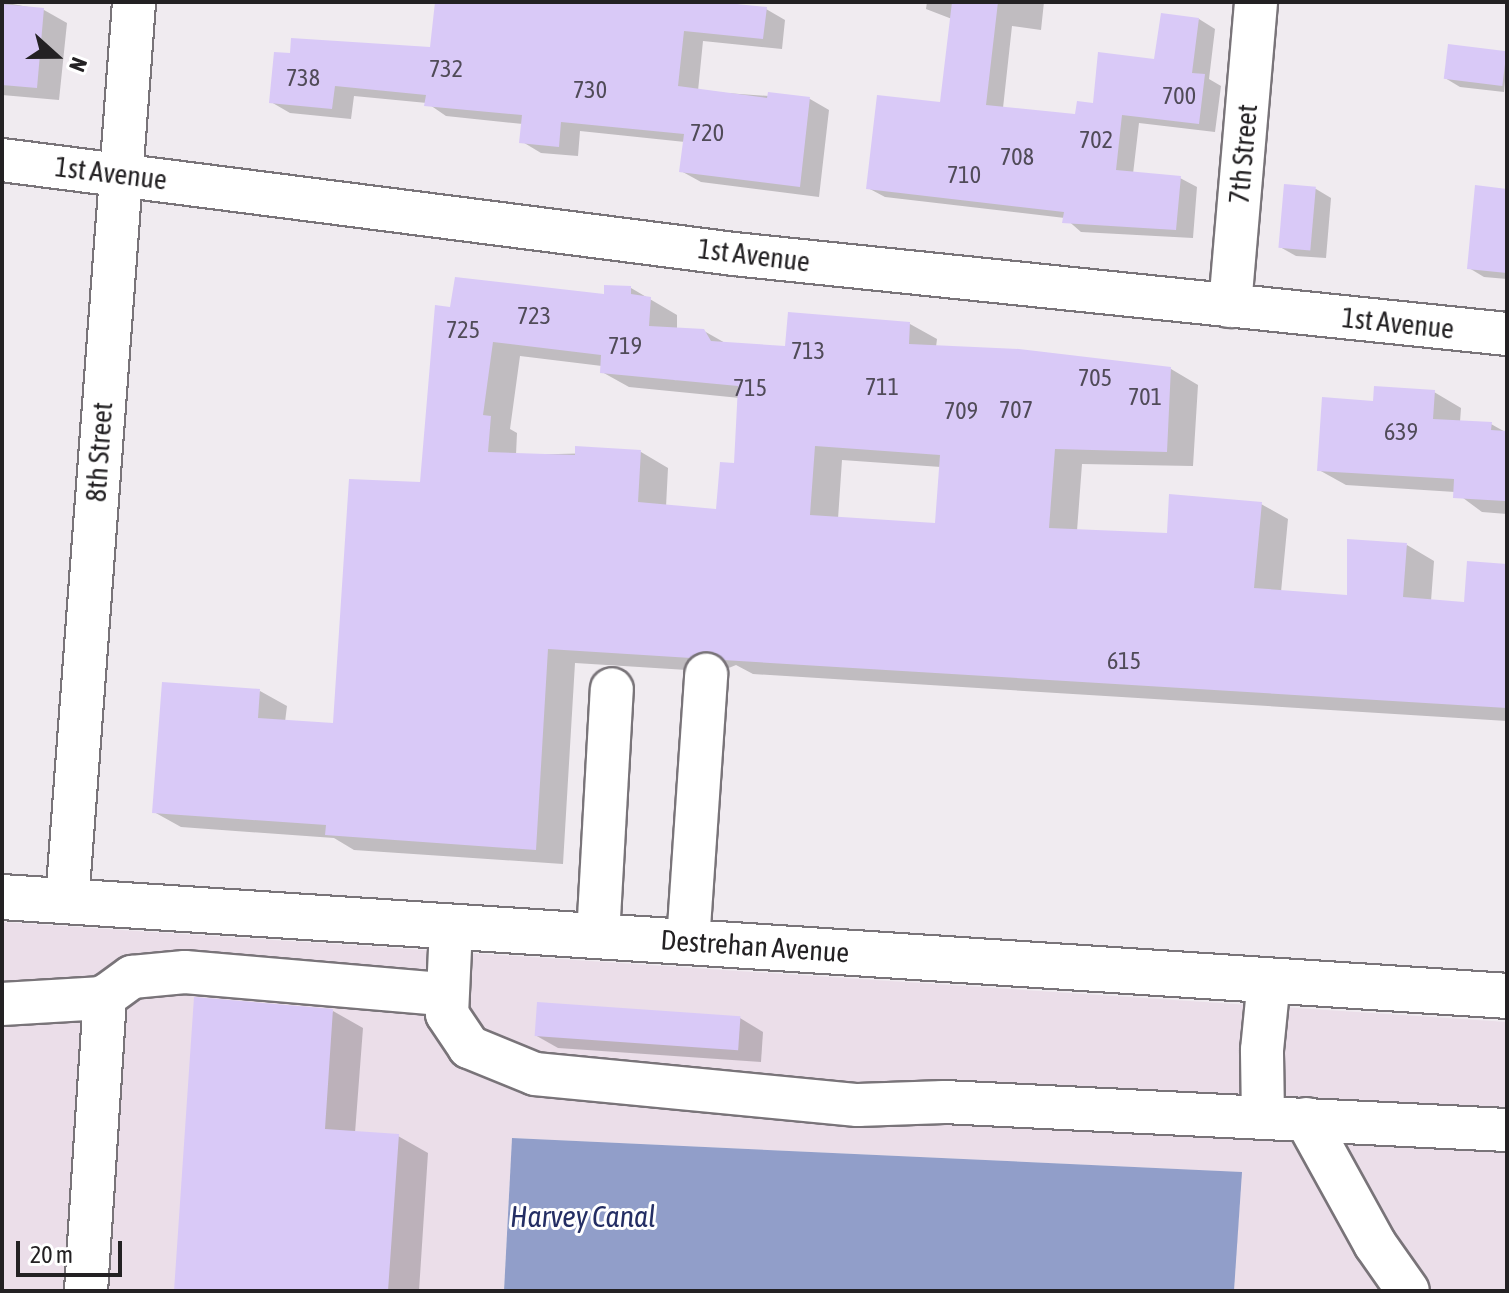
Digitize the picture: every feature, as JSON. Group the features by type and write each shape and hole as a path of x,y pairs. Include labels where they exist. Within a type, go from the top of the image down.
{"main road":[{"name":"Destrehan Avenue","path":"2,897 1507,996"}],"street":[{"name":"8th Street","path":"67,902 118,173 134,2"},
{"name":"7th Street","path":"1230,306 1256,2"},
{"name":"1st Avenue","path":"2,160 734,254 1507,334"},
{"path":"688,942 706,675"},
{"path":"598,936 612,689"},
{"path":"451,927 444,994 447,1014 469,1047 535,1074 858,1105 944,1102 1507,1130"},
{"path":"2,1004 105,996 132,977 185,972 444,994"},
{"path":"1263,1117 1262,1050 1269,980"},
{"path":"86,1291 105,996"},
{"path":"1306,1119 1375,1244 1408,1291"}],"shaded area":[{"path":"2,922 1507,1022 1507,1291 1234,1291 1241,1172 512,1138 504,1291 2,1291"}],"water":[{"name":"Harvey Canal","path":"512,1138 1242,1172 1234,1291 504,1291"}],"building":[{"path":"435,2 716,2 767,7 763,39 684,31 678,86 767,98 768,92 810,97 800,187 679,172 684,134 561,122 559,147 519,143 522,115 424,106 426,95 335,86 332,109 269,103 274,52 290,53 291,38 430,47"},
{"path":"952,2 998,2 986,105 1075,114 1077,101 1093,103 1098,52 1154,59 1161,13 1199,18 1192,73 1205,74 1199,124 1122,115 1116,170 1181,176 1176,230 1062,223 1064,212 866,189 877,95 940,102"},
{"path":"2,4 44,8 37,88 2,85"},
{"path":"1448,44 1507,51 1502,86 1444,79"},
{"path":"1284,184 1316,187 1310,251 1278,248"},
{"path":"1475,185 1507,189 1507,273 1467,269"},
{"path":"455,277 604,294 604,285 631,286 631,294 651,297 649,326 704,329 711,341 785,346 788,312 910,322 909,344 1019,349 1171,367 1167,452 1055,449 1049,528 1167,533 1169,494 1262,502 1254,588 1347,595 1347,539 1407,543 1403,597 1464,602 1467,561 1507,564 1507,708 723,660 707,651 691,658 548,649 536,850 325,835 326,825 152,813 162,682 260,689 258,718 333,723 349,479 420,482 435,305 450,307","holes":["493,342 601,355 600,373 738,386 734,463 720,462 716,509 638,502 641,450 575,446 575,455 488,452 491,416 483,415","815,446 940,455 935,523 810,515"]},
{"path":"1374,386 1435,390 1433,419 1492,422 1491,430 1507,431 1505,501 1453,498 1454,479 1317,471 1322,397 1373,401"},
{"path":"194,997 333,1009 325,1129 399,1134 388,1291 174,1291"},
{"path":"537,1002 741,1016 738,1050 535,1036"}]}
